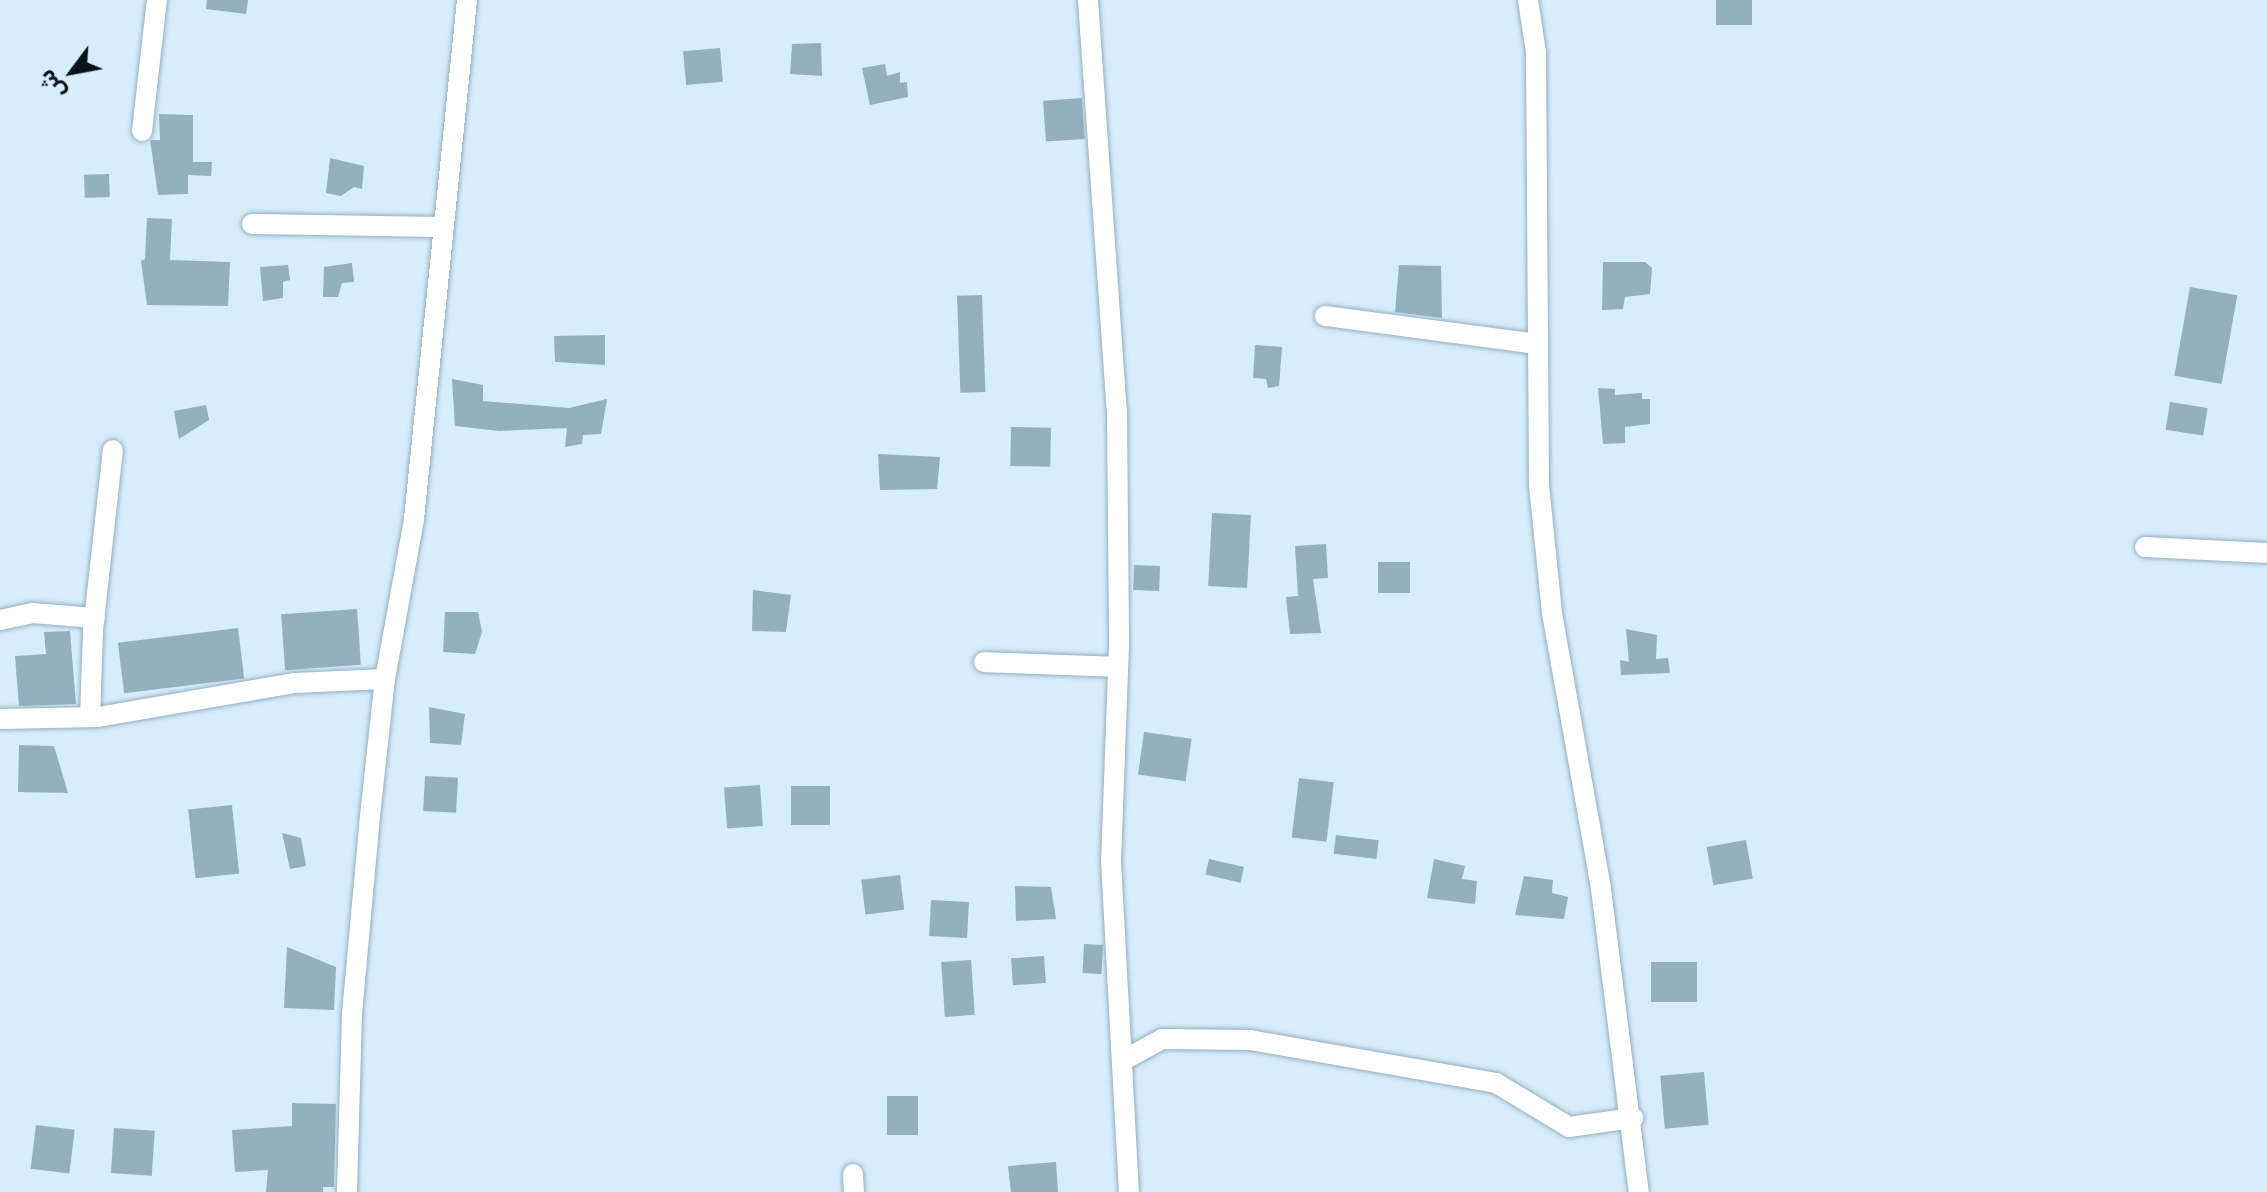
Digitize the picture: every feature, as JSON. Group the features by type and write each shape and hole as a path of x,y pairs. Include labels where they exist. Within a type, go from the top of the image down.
{"street":[{"path":"142,131 157,0"},
{"path":"347,1192 352,1014 385,679 409,564 467,0"},
{"path":"1088,0 1117,410 1118,667 1111,861 1114,986 1124,1060 1129,1192"},
{"path":"1528,0 1536,52 1539,485 1552,613 1594,846 1633,1118 1639,1192"},
{"path":"252,224 444,227"},
{"path":"1325,316 1537,344"},
{"path":"90,717 95,618 113,450"},
{"path":"2145,547 2267,553"},
{"path":"0,620 32,613 95,618"},
{"path":"984,662 1118,667"},
{"path":"0,719 90,717 295,683 385,679"},
{"path":"1124,1060 1162,1039 1250,1040 1496,1083 1569,1127 1633,1118"}],"building":[{"path":"207,0 248,0 246,14 206,9"},
{"path":"1716,0 1752,0 1752,25 1716,25"},
{"path":"821,43 822,76 790,74 792,44"},
{"path":"720,48 723,82 686,85 683,51"},
{"path":"885,64 887,76 900,72 900,83 907,82 908,97 870,105 862,68"},
{"path":"1082,98 1085,139 1046,142 1043,101"},
{"path":"159,114 193,115 193,162 212,162 211,176 188,175 188,194 158,195 150,140 160,140"},
{"path":"330,158 364,166 362,189 354,187 341,196 326,193"},
{"path":"109,174 110,197 85,198 84,175"},
{"path":"147,218 172,219 170,260 230,262 228,306 147,305 141,261 145,259"},
{"path":"1603,262 1645,262 1652,268 1650,294 1625,297 1623,309 1602,310"},
{"path":"352,263 354,282 342,283 338,297 323,297 324,267"},
{"path":"288,265 290,280 283,282 283,298 263,301 260,267"},
{"path":"1399,265 1441,266 1442,318 1395,312"},
{"path":"2190,287 2237,295 2222,384 2174,376"},
{"path":"982,295 985,392 960,393 957,296"},
{"path":"605,335 605,365 555,362 554,336"},
{"path":"1255,345 1282,347 1279,386 1268,388 1266,379 1253,378"},
{"path":"452,379 483,385 483,401 569,408 607,399 601,434 583,435 582,444 565,447 567,428 499,431 455,426"},
{"path":"1598,388 1615,389 1615,395 1642,393 1642,399 1650,399 1650,424 1625,427 1625,443 1603,444"},
{"path":"2170,402 2208,408 2203,436 2166,430"},
{"path":"206,405 209,420 179,439 174,411"},
{"path":"1011,427 1051,428 1050,467 1010,466"},
{"path":"878,454 940,457 937,489 880,490"},
{"path":"1212,513 1251,515 1247,588 1208,586"},
{"path":"1326,544 1328,578 1313,579 1321,633 1290,634 1286,597 1298,596 1295,546"},
{"path":"1378,562 1410,562 1410,593 1378,593"},
{"path":"1134,565 1160,566 1159,591 1133,590"},
{"path":"753,590 791,595 786,632 752,631"},
{"path":"357,609 361,665 285,670 281,614"},
{"path":"445,612 478,612 482,632 475,654 443,652"},
{"path":"238,628 244,679 124,693 118,643"},
{"path":"1626,629 1657,635 1656,659 1668,658 1670,673 1621,675 1620,660 1629,662"},
{"path":"70,631 76,704 19,706 15,656 46,654 44,632"},
{"path":"429,707 465,714 461,745 430,743"},
{"path":"1144,732 1192,739 1186,781 1138,775"},
{"path":"19,745 54,746 68,793 18,792"},
{"path":"425,776 458,778 456,813 423,811"},
{"path":"1299,778 1334,782 1326,842 1292,838"},
{"path":"760,785 763,826 727,828 724,788"},
{"path":"791,786 830,786 830,825 791,825"},
{"path":"232,805 239,874 195,878 188,810"},
{"path":"282,833 301,838 306,866 290,869"},
{"path":"1336,835 1379,840 1376,859 1334,854"},
{"path":"1746,840 1753,878 1713,885 1707,847"},
{"path":"1209,859 1244,867 1240,883 1205,875"},
{"path":"1434,859 1465,866 1462,879 1477,881 1475,904 1427,898"},
{"path":"900,875 904,910 866,914 861,880"},
{"path":"1524,876 1553,880 1552,893 1568,897 1564,919 1515,915"},
{"path":"1015,886 1051,887 1056,919 1016,921"},
{"path":"931,900 969,902 967,938 929,936"},
{"path":"1084,944 1103,945 1101,974 1082,973"},
{"path":"287,947 336,967 334,1010 284,1008"},
{"path":"1044,956 1046,983 1013,985 1011,958"},
{"path":"971,960 975,1015 945,1017 941,962"},
{"path":"1651,962 1697,962 1697,1002 1651,1002"},
{"path":"1704,1072 1709,1125 1665,1129 1660,1076"},
{"path":"887,1096 918,1096 918,1135 887,1135"},
{"path":"292,1103 336,1104 334,1187 323,1187 323,1192 266,1192 268,1170 235,1172 232,1130 292,1126"},
{"path":"36,1125 75,1130 69,1173 31,1169"},
{"path":"114,1128 155,1131 152,1176 111,1173"},
{"path":"1056,1162 1058,1192 1011,1192 1008,1166"}]}
